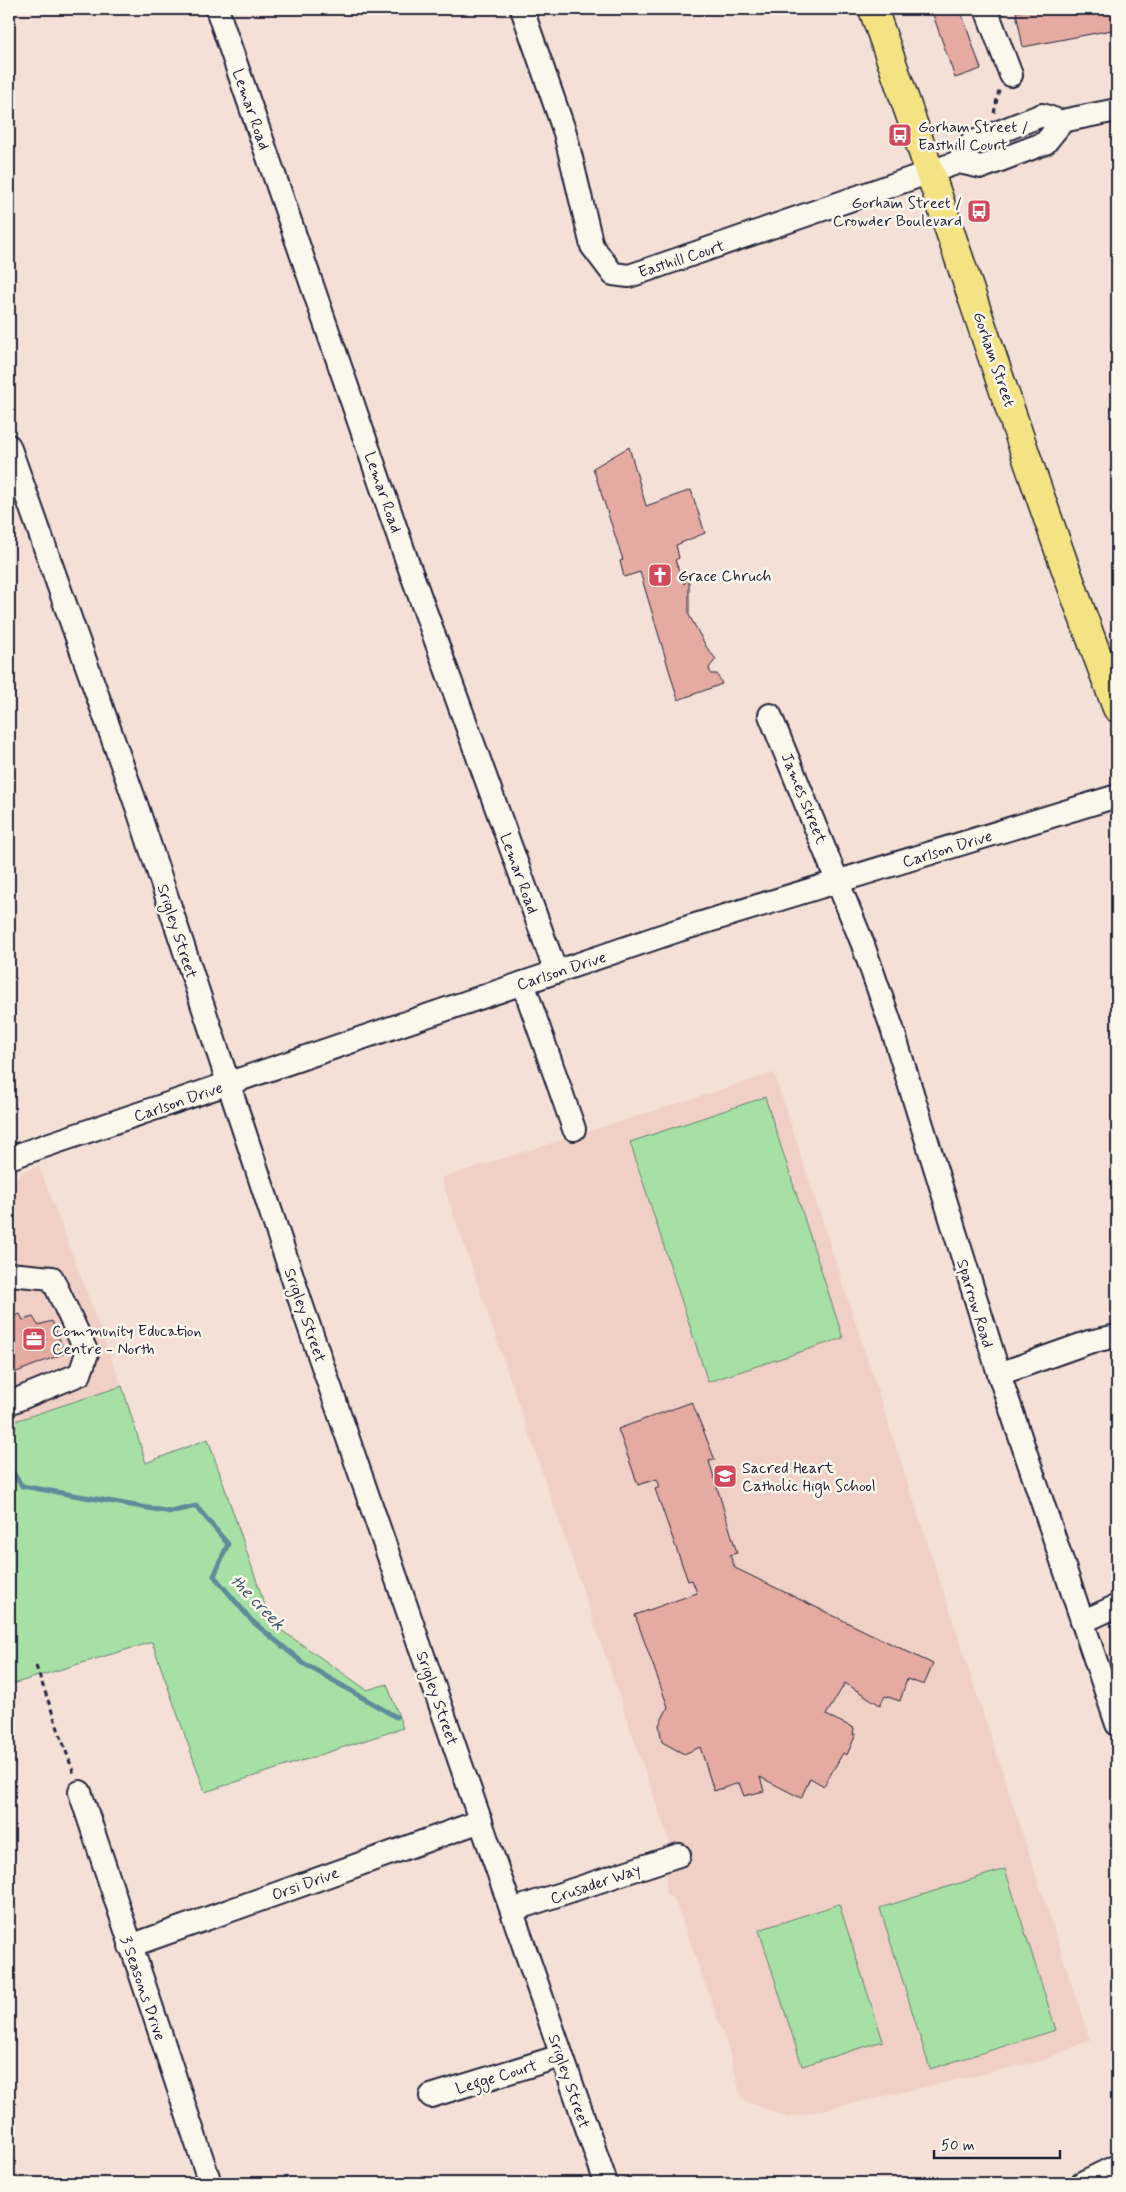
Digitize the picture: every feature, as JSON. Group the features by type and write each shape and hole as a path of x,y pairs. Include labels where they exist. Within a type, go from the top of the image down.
{"main road":[{"name":"Gorham Street","path":"873,9 931,172 1082,616 1117,708"}],"street":[{"name":"Lemar Road","path":"217,9 407,562 556,972"},
{"name":"Easthill Court","path":"522,9 565,133 592,246 613,274 629,276 959,162"},
{"path":"986,9 1011,75"},
{"path":"1062,122 1045,143 982,167 959,162 970,143 1042,115 1062,122 1117,110"},
{"name":"Srigley Street","path":"9,446 137,807 228,1084 430,1680 606,2183"},
{"name":"James Street","path":"770,716 838,882"},
{"name":"Carlson Drive","path":"9,1158 680,930 1117,796"},
{"name":"Sparrow Road","path":"838,882 892,1028 999,1374 1117,1724"},
{"path":"523,983 574,1129"},
{"path":"9,1274 52,1278 87,1353 80,1374 9,1403"},
{"path":"999,1374 1089,1342 1117,1336"},
{"path":"1082,1622 1117,1606"},
{"name":"3 Seasons Drive","path":"80,1792 210,2183"},
{"name":"Orsi Drive","path":"130,1946 480,1821"},
{"name":"Crusader Way","path":"512,1910 679,1855"},
{"name":"Legge Court","path":"431,2096 561,2056"},
{"path":"1082,2183 1117,2166"}],"path":[{"path":"985,137 1000,93 998,85 1011,75"},
{"path":"36,1666 80,1792"}],"shaded area":[{"name":"Sacred Heart Catholic High School","path":"774,1073 1090,2040 1041,2061 788,2118 742,2100 729,2051 675,1901 665,1892 669,1841 441,1178"},
{"path":"39,1166 122,1386 9,1423 9,1185 23,1172"}],"green space":[{"path":"765,1097 843,1338 708,1382 630,1142"},
{"path":"122,1386 146,1463 208,1439 271,1623 367,1690 387,1684 403,1728 205,1792 152,1642 9,1685 9,1423"},
{"path":"1005,1869 1056,2030 930,2069 880,1908"},
{"path":"839,1904 883,2041 802,2066 759,1930"}],"building":[{"path":"931,9 960,9 981,69 955,78"},
{"path":"1032,9 1117,9 1117,29 1023,47 1016,12"},
{"path":"1117,327 1117,347 1111,329"},
{"name":"Grace Chruch","path":"629,447 646,506 691,490 705,533 676,545 679,558 675,560 684,584 689,578 689,615 707,648 716,659 709,668 711,674 717,674 722,684 678,700 640,572 624,577 620,561 623,560 593,468"},
{"name":"Community Education Centre - North","path":"20,1314 23,1320 33,1317 38,1325 52,1321 65,1353 9,1375 9,1318"},
{"path":"692,1402 715,1460 709,1461 737,1553 730,1555 735,1568 933,1664 924,1685 907,1679 900,1701 885,1696 880,1705 845,1683 826,1715 854,1728 853,1735 856,1734 847,1755 843,1753 824,1786 810,1778 801,1798 760,1777 764,1791 744,1796 739,1783 714,1791 700,1747 684,1754 662,1742 659,1725 668,1707 635,1615 697,1593 692,1580 688,1581 655,1489 660,1487 657,1479 638,1485 618,1429"}],"waterway":[{"name":"the creek","path":"9,1467 22,1486 171,1512 196,1506 228,1544 214,1576 252,1621 303,1663 396,1717"}],"place":[{"name":"Gorham Street / Easthill Court","path":"900,135"},
{"name":"Gorham Street / Crowder Boulevard","path":"979,211"},
{"name":"Grace Chruch","path":"660,575"},
{"name":"Community Education Centre - North","path":"34,1339"},
{"name":"Sacred Heart Catholic High School","path":"725,1476"}]}
